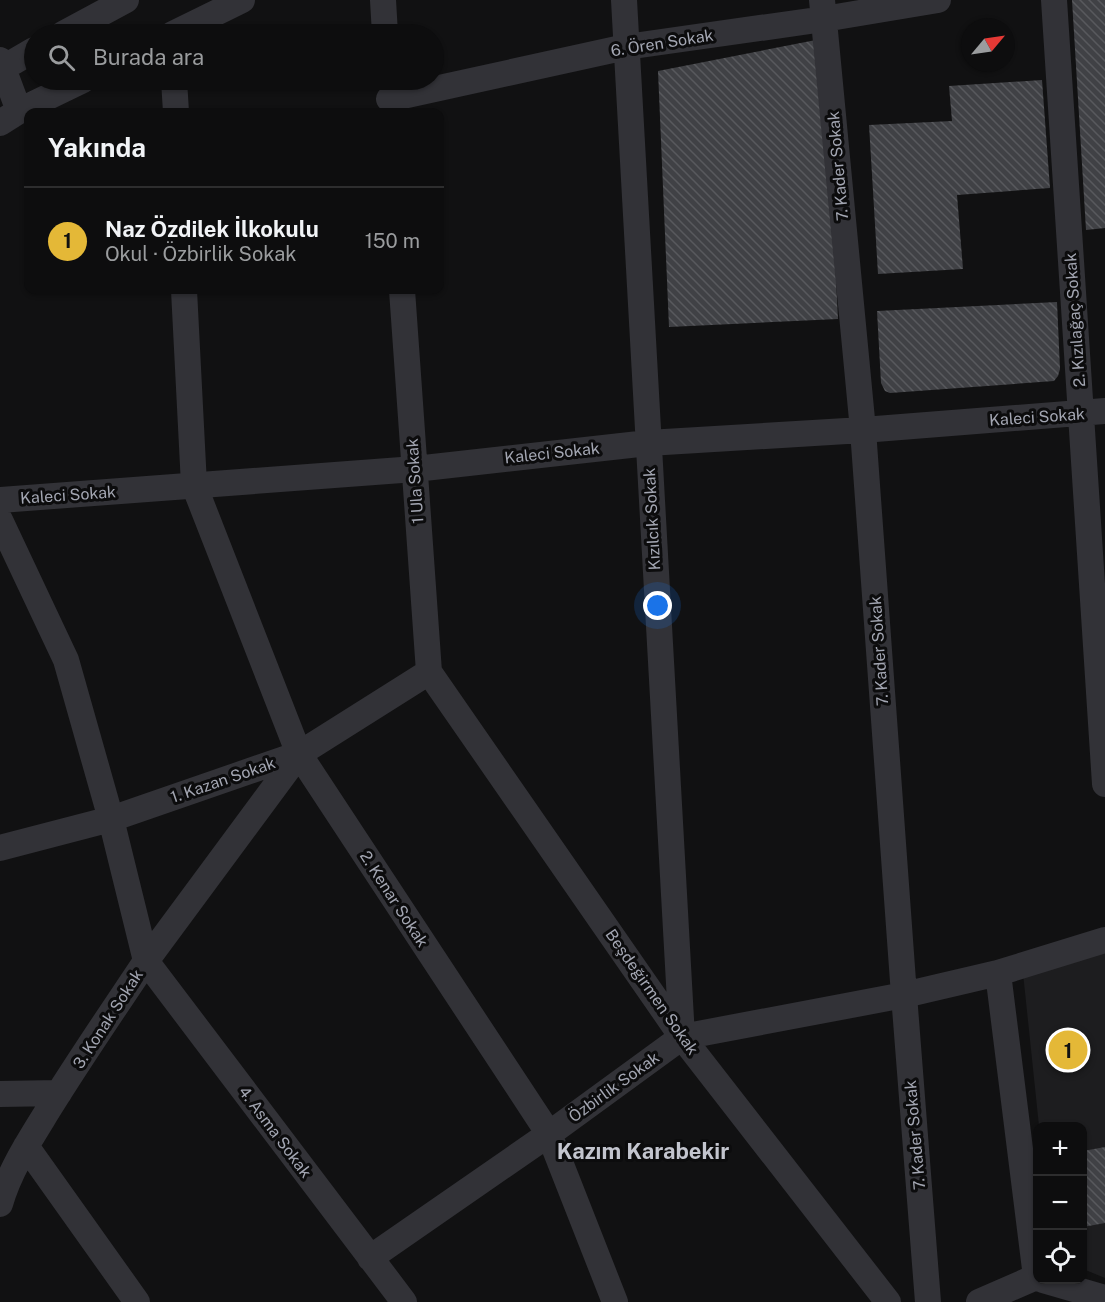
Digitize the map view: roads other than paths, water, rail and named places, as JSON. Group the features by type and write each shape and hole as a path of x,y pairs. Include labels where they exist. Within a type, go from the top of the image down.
{"street":[{"path":"82,24 126,0"},
{"path":"193,24 242,0"},
{"path":"383,0 384,24"},
{"name":"Kızılcık Sokak","path":"624,0 682,1037"},
{"name":"6. Ören Sokak","path":"444,85 626,47 823,10 938,0"},
{"name":"2. Kızılağaç Sokak","path":"1053,0 1093,413 1105,784"},
{"name":"7. Kader Sokak","path":"823,10 863,430 928,1302"},
{"path":"24,54 1,64 9,117 24,110"},
{"path":"27,108 63,90"},
{"path":"175,90 176,108"},
{"name":"6. Ören Sokak","path":"389,97 422,90"},
{"name":"2. Kenar Sokak","path":"184,294 194,485 299,754 549,1134 615,1302"},
{"name":"1 Ula Sokak","path":"402,294 429,672"},
{"name":"Kaleci Sokak","path":"0,500 415,469 648,443 1093,413"},
{"name":"3. Konak Sokak","path":"0,520 66,660 111,819 146,961 26,1146 6,1184 0,1204"},
{"name":"Beşdeğirmen Sokak","path":"429,672 682,1037 888,1302"},
{"name":"1. Kazan Sokak","path":"0,848 111,819 299,754 429,672"},
{"path":"146,961 299,754"},
{"name":"Özbirlik Sokak","path":"370,1258 549,1134 682,1037 904,995 998,973 1105,940"},
{"name":"4. Asma Sokak","path":"146,961 404,1302"},
{"path":"998,973 1033,1233"},
{"path":"0,1094 58,1094"},
{"path":"26,1146 137,1302"},
{"path":"981,1302 1033,1280"},
{"path":"1059,1284 1105,1298"}],"place":[{"name":"Naz Özdilek İlkokulu","path":"1068,1050"}],"district":[{"name":"Kazım Karabekir","path":"643,1151"}]}
